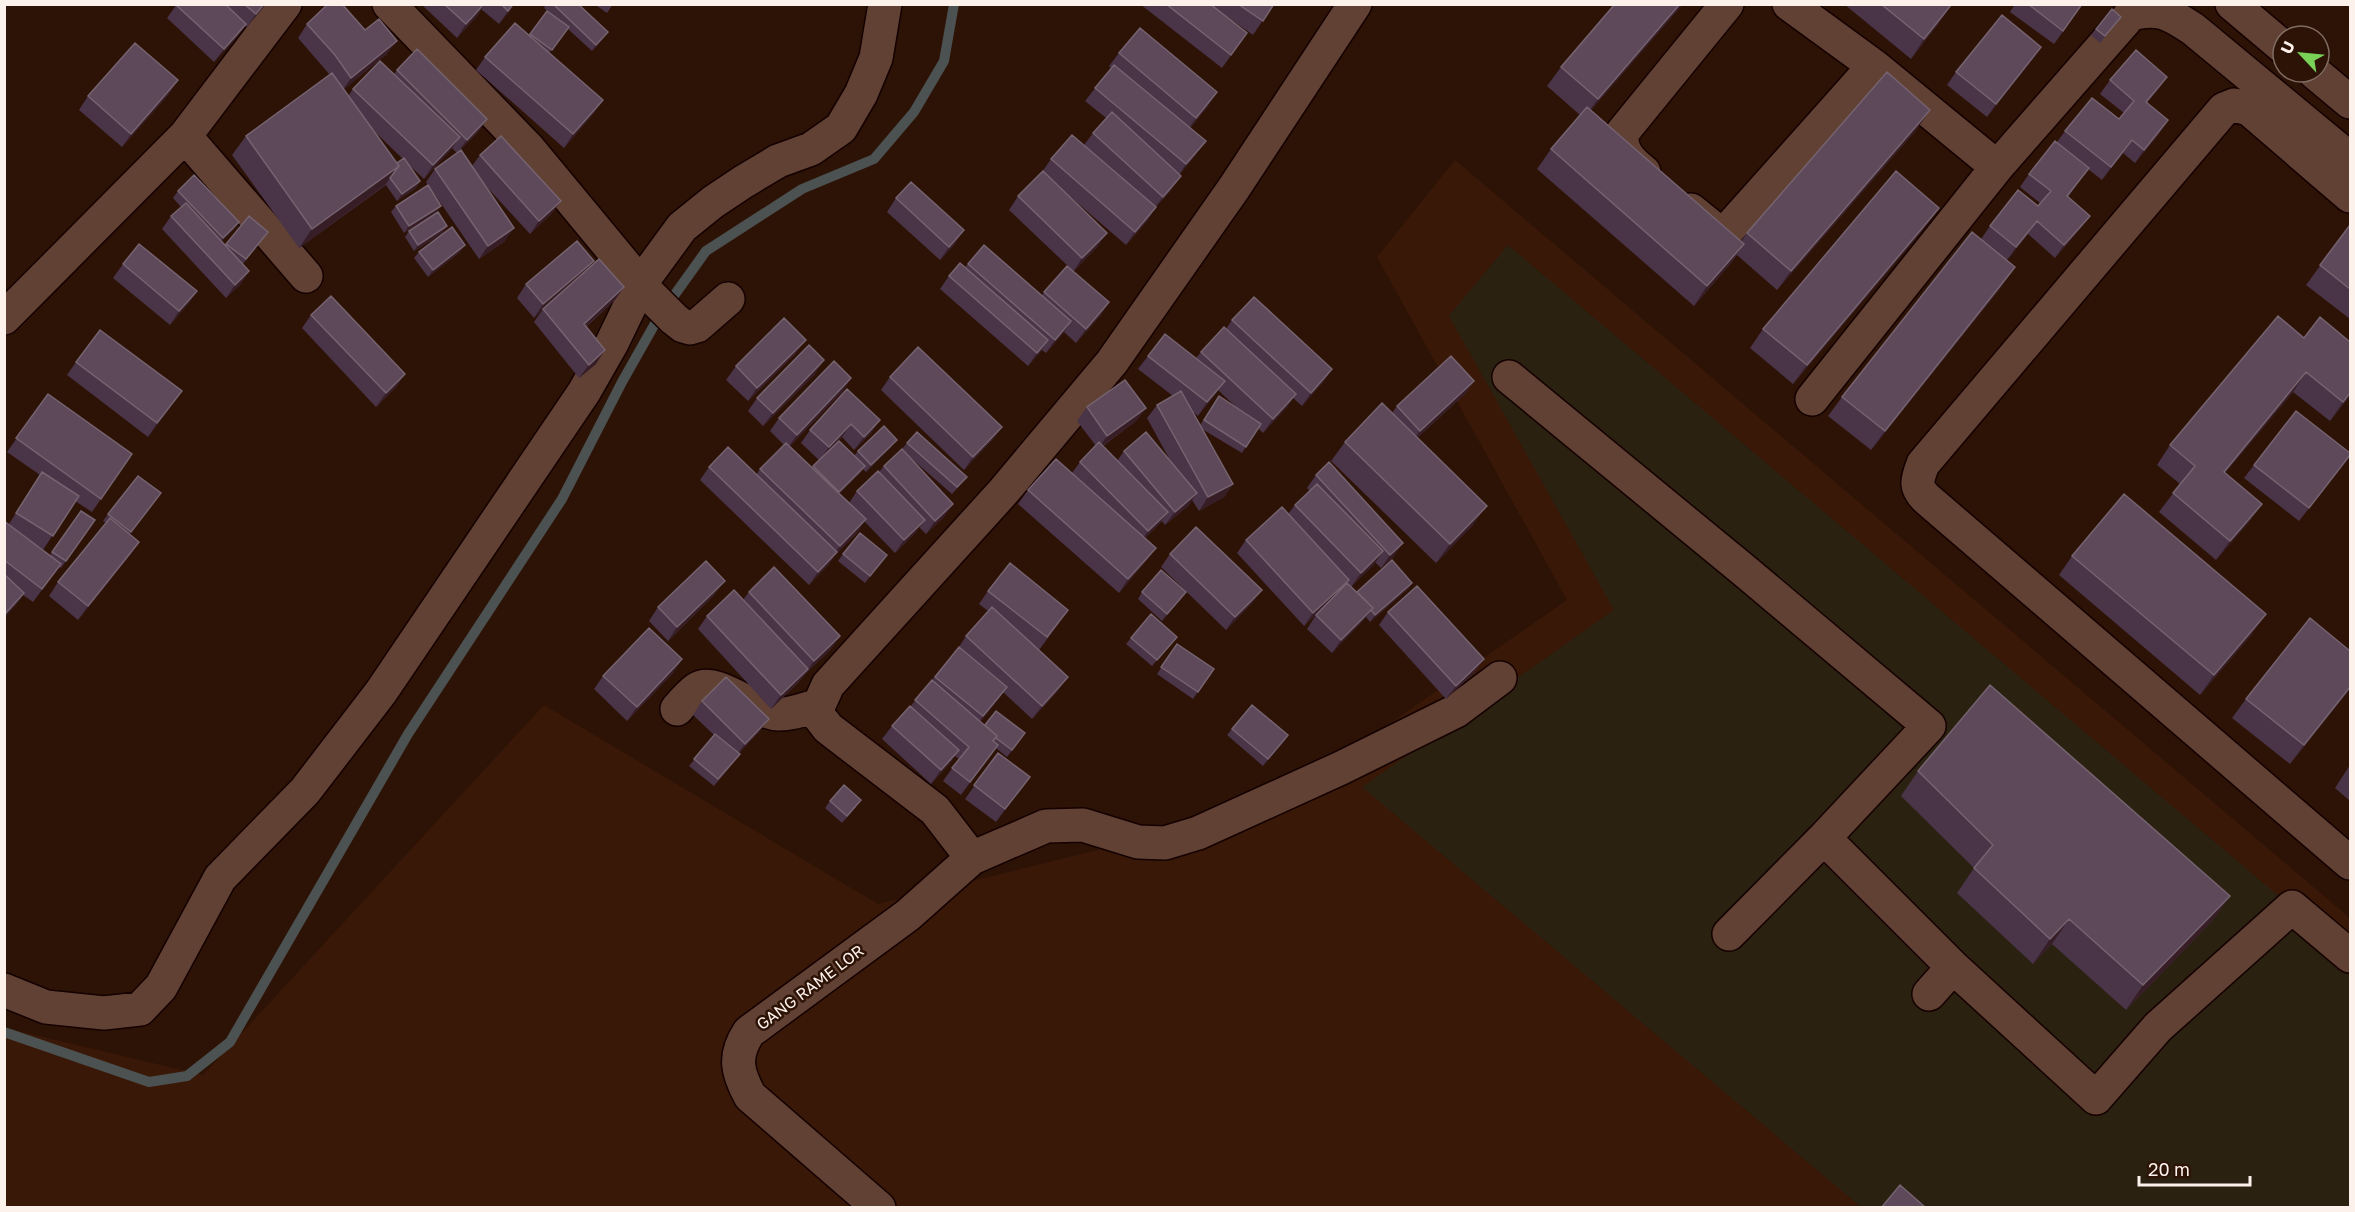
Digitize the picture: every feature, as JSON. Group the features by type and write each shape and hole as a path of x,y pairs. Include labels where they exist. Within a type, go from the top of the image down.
{"street":[{"path":"4,318 185,136 285,4"},
{"path":"389,4 529,149 645,288 674,319 683,326 690,328 697,326 728,299"},
{"path":"4,990 46,1007 105,1013 140,1009 160,987 220,878 305,791 381,692 584,392 682,227 713,202 778,161 811,149 841,129 861,94 876,58 885,4"},
{"path":"972,858 935,810 828,728 818,715 819,705 828,685 1003,492 1112,362 1234,188 1355,4"},
{"path":"1727,4 1622,133 1621,144 1633,163 1720,231 1726,232 1735,224 1874,66"},
{"path":"1789,4 1874,66 1997,167"},
{"path":"2232,4 2271,36"},
{"path":"1812,399 1997,167 2131,14 2148,10 2168,13 2193,29 2350,159"},
{"path":"2328,84 2350,102"},
{"path":"2350,196 2249,109 2234,105 2224,109 1923,464 1916,484 1918,491 1927,499 2350,862"},
{"path":"185,136 306,276"},
{"path":"1509,377 1929,726 1824,838 1729,934"},
{"name":"GANG RAME LOR","path":"879,1208 750,1096 740,1071 739,1047 749,1032 908,915 972,858 1046,825 1083,825 1138,842 1165,843 1198,833 1341,768 1456,711 1500,678"},
{"path":"677,709 697,688 707,685 722,689 757,708 778,714 819,705"},
{"path":"1824,838 1953,966 2096,1098 2158,1027 2292,907 2350,956"},
{"path":"1929,994 1953,966"}],"shaded area":[{"path":"1455,160 2350,918 2350,1207 5,1208 5,1028 203,1075 544,705 878,904 1269,808 1567,600 1377,257"},
{"path":"1508,245 2350,956 2350,1207 1861,1207 1362,787 1614,610 1449,316"}],"building":[{"path":"177,4 225,4 246,24 224,49"},
{"path":"244,4 264,4 256,14"},
{"path":"328,4 342,4 365,30 379,19 397,41 351,78 335,55 307,24"},
{"path":"444,4 484,4 466,24"},
{"path":"501,4 513,4 508,11"},
{"path":"553,4 578,4 608,32 596,45"},
{"path":"1166,4 1210,4 1247,33 1231,55"},
{"path":"1238,4 1274,4 1263,21"},
{"path":"1615,4 1680,4 1598,99 1561,67"},
{"path":"1881,4 1950,4 1951,5 1924,39"},
{"path":"2028,4 2082,4 2063,31"},
{"path":"2112,9 2121,17 2105,36 2096,29"},
{"path":"547,11 569,27 552,50 530,34"},
{"path":"2002,15 2041,47 1996,104 1956,72"},
{"path":"515,23 603,100 573,134 485,57"},
{"path":"1140,28 1217,92 1196,118 1119,53"},
{"path":"135,43 178,80 131,134 88,96"},
{"path":"417,49 487,119 467,140 397,70"},
{"path":"2136,50 2167,77 2146,102 2168,120 2144,150 2132,140 2111,167 2065,131 2092,98 2119,119 2134,101 2110,80"},
{"path":"380,61 460,137 433,165 353,89"},
{"path":"1114,65 1206,141 1186,164 1095,88"},
{"path":"1887,72 1930,110 1791,271 1747,233"},
{"path":"332,73 399,166 312,229 246,136"},
{"path":"1587,107 1744,244 1707,286 1551,149"},
{"path":"1112,112 1181,176 1163,197 1093,133"},
{"path":"1072,135 1156,207 1135,232 1051,159"},
{"path":"501,136 561,201 539,221 480,155"},
{"path":"2055,141 2089,168 2067,196 2090,216 2064,245 2037,221 2016,247 1990,226 2018,190 2038,206 2051,191 2029,174"},
{"path":"461,150 514,228 488,246 435,169"},
{"path":"404,158 420,181 402,194 390,178 399,166 397,163"},
{"path":"1043,171 1107,233 1082,258 1018,196"},
{"path":"1896,171 1939,208 1807,365 1763,329"},
{"path":"194,175 239,222 223,238 178,191"},
{"path":"911,182 964,230 949,247 896,198"},
{"path":"428,185 441,206 409,226 396,206"},
{"path":"186,203 249,271 235,285 171,216"},
{"path":"438,212 447,226 418,245 409,231"},
{"path":"249,216 268,232 246,259 226,244"},
{"path":"2350,225 2350,289 2320,265"},
{"path":"452,227 465,245 433,270 419,252"},
{"path":"1972,232 2015,267 1885,431 1842,397"},
{"path":"577,241 594,261 543,304 526,284"},
{"path":"139,244 197,291 179,311 123,264"},
{"path":"984,245 1071,321 1055,340 968,264"},
{"path":"599,259 624,287 584,324 605,350 589,365 543,309"},
{"path":"960,263 1048,340 1037,353 949,276"},
{"path":"1067,266 1109,302 1086,329 1044,292"},
{"path":"331,296 405,374 386,393 311,315"},
{"path":"1254,297 1332,369 1311,393 1232,320"},
{"path":"2278,316 2304,338 2320,317 2350,342 2350,393 2343,402 2306,372 2224,472 2262,504 2230,541 2173,493 2195,466 2170,445"},
{"path":"784,318 806,340 757,388 736,366"},
{"path":"1224,327 1296,394 1273,419 1201,352"},
{"path":"100,330 182,391 157,423 76,362"},
{"path":"1165,334 1225,381 1207,402 1148,356"},
{"path":"809,345 824,360 773,413 757,398"},
{"path":"918,347 1002,427 973,457 890,377"},
{"path":"1451,356 1474,381 1420,431 1397,406"},
{"path":"834,361 851,378 797,435 779,418"},
{"path":"1125,380 1146,408 1107,436 1087,407"},
{"path":"847,389 880,420 864,437 851,424 829,447 810,430"},
{"path":"1181,391 1233,484 1208,497 1157,405"},
{"path":"48,394 132,454 101,499 16,438"},
{"path":"1219,396 1261,424 1246,447 1204,420"},
{"path":"1382,403 1487,506 1450,544 1345,442"},
{"path":"2296,411 2350,453 2309,508 2254,465"},
{"path":"884,426 897,440 871,465 858,451"},
{"path":"917,432 967,477 957,487 907,443"},
{"path":"1146,432 1197,493 1175,512 1124,451"},
{"path":"839,441 865,466 839,492 813,466"},
{"path":"1099,442 1168,512 1148,531 1080,462"},
{"path":"786,443 866,519 840,546 760,469"},
{"path":"728,447 837,552 818,572 709,467"},
{"path":"902,449 953,504 935,521 884,466"},
{"path":"1056,459 1156,548 1128,579 1028,490"},
{"path":"1329,462 1403,543 1390,555 1316,475"},
{"path":"878,471 925,520 904,540 857,491"},
{"path":"42,472 79,496 53,536 16,513"},
{"path":"138,476 161,493 131,532 108,514"},
{"path":"1317,484 1383,551 1361,573 1295,505"},
{"path":"2124,494 2266,614 2214,675 2072,556"},
{"path":"1282,507 1349,580 1313,613 1246,540"},
{"path":"81,511 95,520 66,561 52,552"},
{"path":"110,518 139,542 88,606 58,582"},
{"path":"4,521 61,564 42,589 4,560"},
{"path":"1196,527 1262,590 1235,617 1170,554"},
{"path":"860,533 887,555 870,576 843,554"},
{"path":"1392,560 1412,583 1375,615 1371,610 1373,608 1357,592"},
{"path":"706,561 725,581 677,627 658,607"},
{"path":"1010,563 1068,610 1047,637 988,591"},
{"path":"774,567 840,636 814,661 749,592"},
{"path":"1161,570 1186,592 1167,614 1142,592"},
{"path":"4,574 24,593 4,615"},
{"path":"1347,583 1373,608 1341,640 1316,615"},
{"path":"1417,586 1484,659 1456,686 1388,612"},
{"path":"734,590 808,669 781,695 707,616"},
{"path":"992,607 1068,677 1042,706 966,636"},
{"path":"1151,614 1177,637 1157,660 1131,638"},
{"path":"2310,618 2350,651 2350,687 2304,745 2246,699"},
{"path":"649,628 682,659 637,707 603,676"},
{"path":"1177,644 1214,669 1198,692 1161,667"},
{"path":"959,647 1007,687 983,716 935,677"},
{"path":"726,677 769,719 745,744 702,701"},
{"path":"932,680 997,736 993,741 998,745 970,782 952,768 969,747 915,700"},
{"path":"1990,685 2230,896 2143,985 2069,919 2050,939 1974,868 1993,845 1918,771"},
{"path":"1252,705 1288,735 1268,759 1232,729"},
{"path":"910,706 959,750 941,770 892,726"},
{"path":"996,711 1025,733 1012,750 996,738 997,736 985,725"},
{"path":"715,734 740,754 718,779 694,759"},
{"path":"998,753 1030,777 1005,809 974,785"},
{"path":"844,785 861,800 847,816 830,801"},
{"path":"1900,1185 1926,1208 1881,1208"}],"waterway":[{"path":"668,304 706,251 802,189 874,159 914,112 944,61 954,4"},
{"path":"4,1032 149,1082 187,1076 230,1042 408,734 562,499 622,382 661,313"}]}
